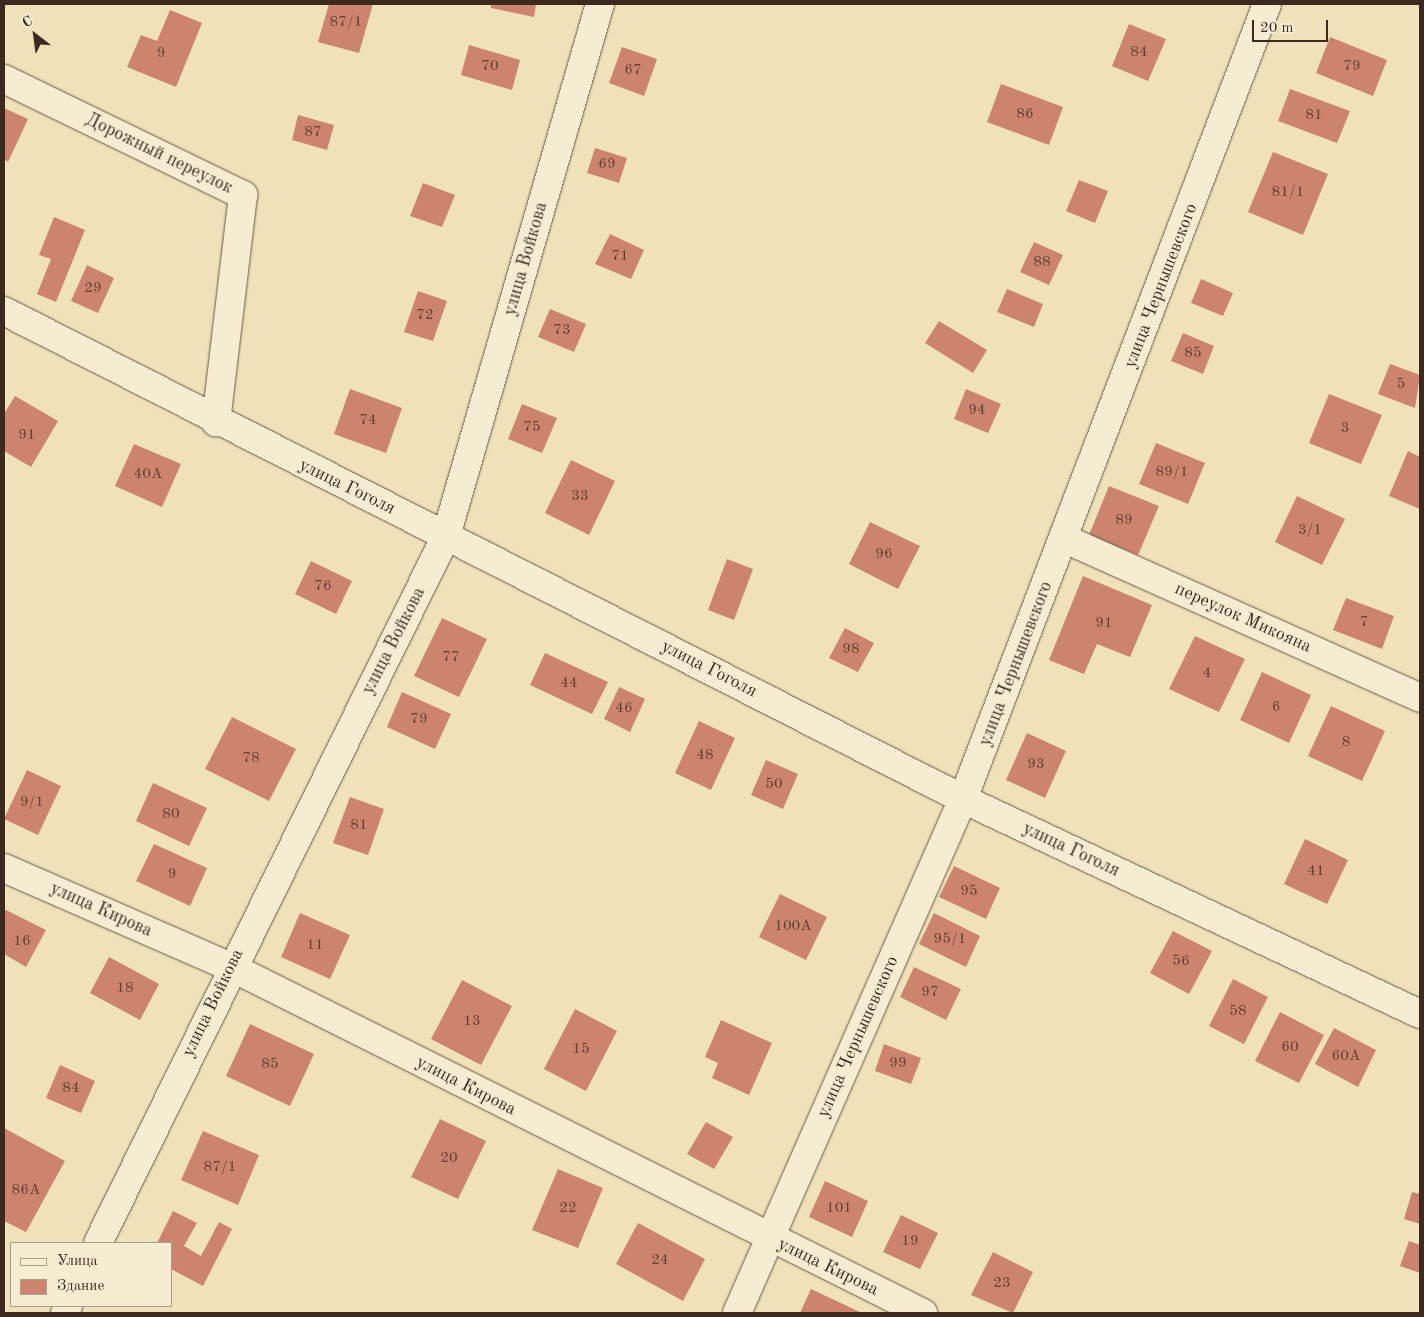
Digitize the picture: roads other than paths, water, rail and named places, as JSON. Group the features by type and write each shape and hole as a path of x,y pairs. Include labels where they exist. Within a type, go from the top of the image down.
{"street":[{"name":"улица Войкова","path":"98,1242 231,967 446,536 600,4"},
{"name":"улица Чернышевского","path":"737,1313 768,1238 963,799 1065,539 1267,4"},
{"name":"Дорожный переулок","path":"4,78 243,194 216,422"},
{"name":"улица Гоголя","path":"4,311 216,422 446,536 963,799 1420,1014"},
{"name":"переулок Микояна","path":"1065,539 1420,698"},
{"name":"улица Кирова","path":"4,868 231,967 768,1238 923,1313"}]}
